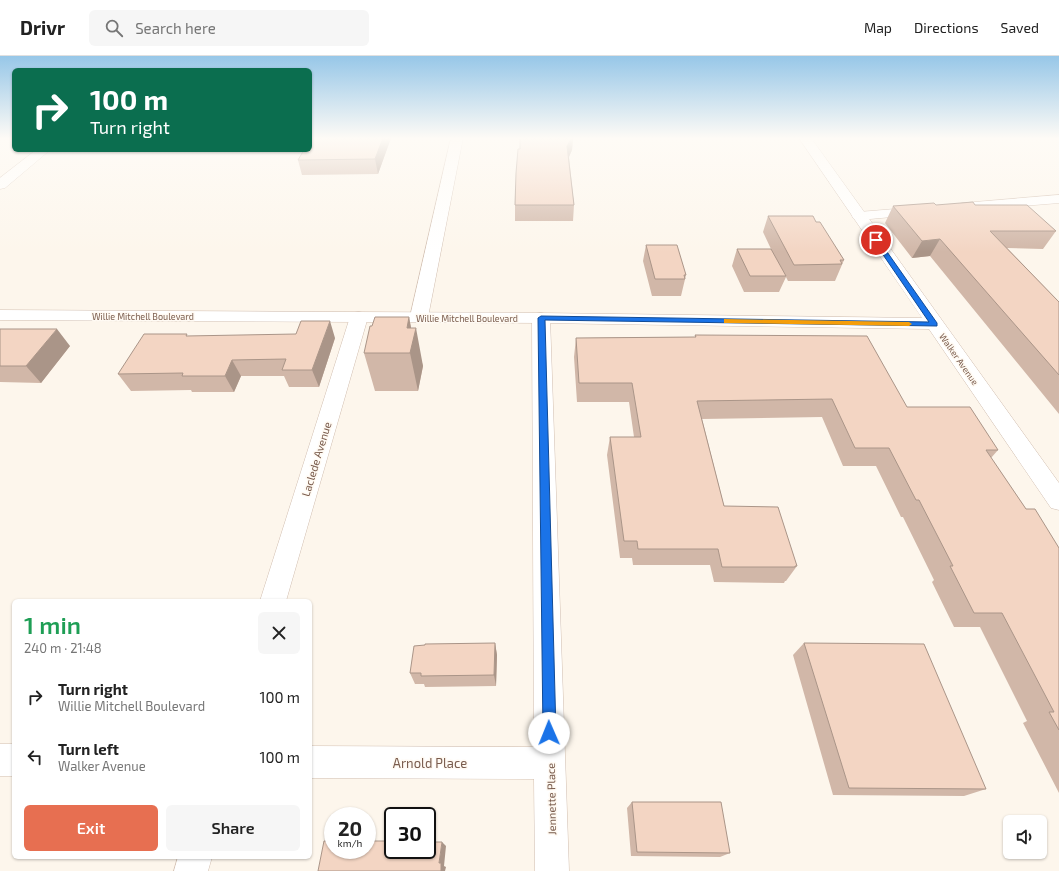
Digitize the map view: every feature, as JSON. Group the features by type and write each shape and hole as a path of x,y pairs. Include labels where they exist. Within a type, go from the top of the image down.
{"street":[{"path":"0,185 11,176"},
{"path":"419,317 449,176"},
{"name":"Walker Avenue","path":"831,176 1059,502"},
{"path":"951,208 1059,199"},
{"path":"859,216 936,210"},
{"name":"Willie Mitchell Boulevard","path":"0,315 541,318 934,324"},
{"name":"Laclede Avenue","path":"274,599 359,317"},
{"name":"Jennette Place","path":"541,318 552,871"},
{"path":"0,760 12,760"},
{"name":"Arnold Place","path":"312,762 550,763"},
{"path":"191,871 194,859"}],"building":[{"path":"516,176 571,176 574,205 515,205"},
{"path":"973,202 975,205 1027,205 1056,231 990,231 1059,302 1059,375 940,239 922,241 893,206"},
{"path":"768,216 813,216 816,222 820,222 844,260 840,260 842,264 794,265"},
{"path":"646,245 677,245 686,275 684,275 685,279 655,279"},
{"path":"737,249 771,249 786,276 750,276"},
{"path":"375,317 409,317 407,328 416,328 410,353 364,353 370,326 372,326"},
{"path":"301,321 330,321 312,370 282,370 286,359 232,360 225,376 182,376 183,373 118,374 144,334 187,334 186,336 296,334"},
{"path":"0,329 57,329 26,366 0,366"},
{"path":"695,335 867,336 907,407 970,407 998,450 986,450 1026,509 1035,509 1059,548 1059,730 1049,712 1054,712 1002,613 974,613 950,566 953,566 919,500 916,500 889,448 855,448 832,399 697,401 724,506 778,507 797,566 722,567 718,549 638,549 637,541 624,541 610,437 641,437 632,383 579,383 576,338 696,337"},
{"path":"495,643 494,675 421,676 421,673 410,673 414,646 425,644"},
{"path":"804,643 924,644 986,789 849,788"},
{"path":"632,802 721,802 730,853 637,852"},
{"path":"324,841 324,859 376,859 376,841 384,841 384,859 436,859 436,842 442,842 439,863 441,863 441,871 318,871"}],"slow traffic":[{"path":"727,321 909,324"}],"route":[{"path":"549,733 541,318 934,324 876,240"}]}
